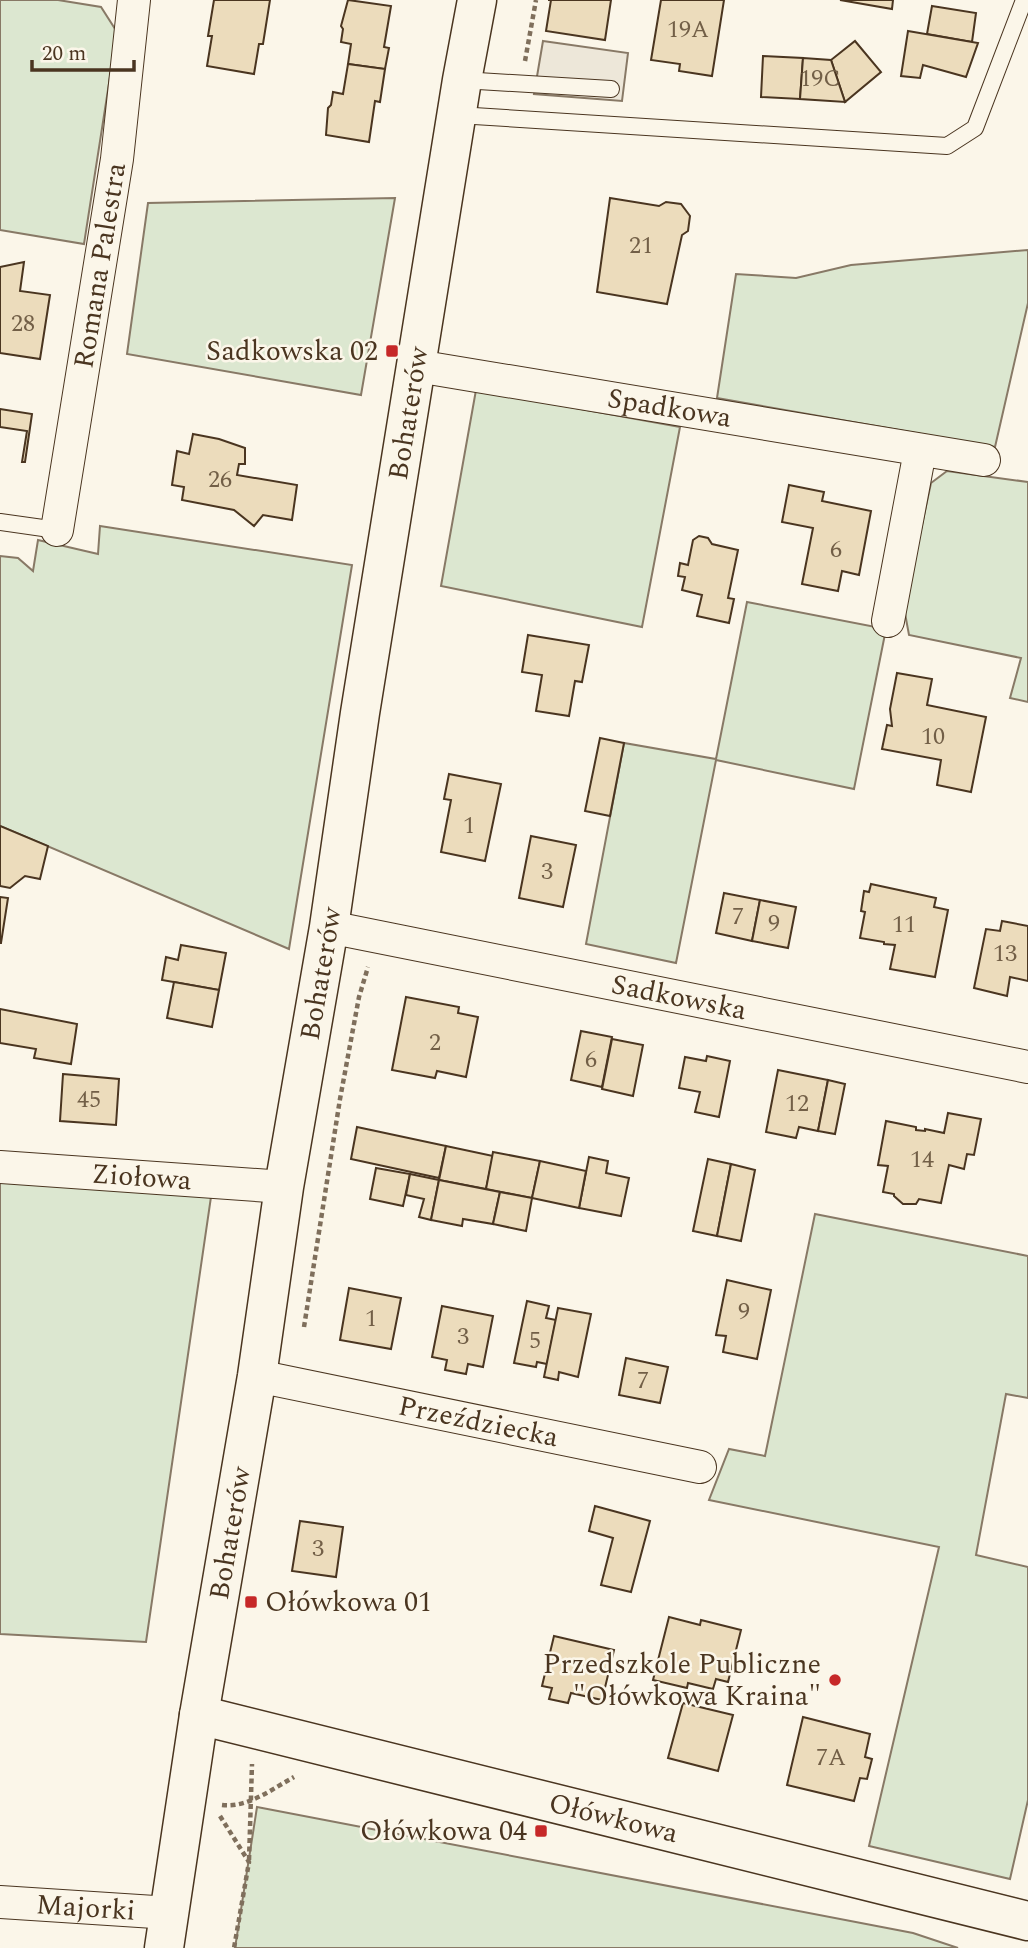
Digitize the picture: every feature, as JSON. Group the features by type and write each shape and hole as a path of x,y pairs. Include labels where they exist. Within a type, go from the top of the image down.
{"street":[{"name":"Romana Palestra","path":"57,530 117,159 134,0"},
{"name":"Bohaterów","path":"167,1930 199,1715 257,1376 284,1187 329,927 358,726 477,0"},
{"name":"Spadkowa","path":"416,366 984,460"},
{"path":"888,621 920,451"},
{"name":"Sadkowska","path":"329,927 1028,1067"},
{"name":"Ziołowa","path":"0,1167 284,1187"},
{"name":"Przeździecka","path":"257,1376 700,1467"},
{"name":"Ołówkowa","path":"199,1715 1028,1921"},
{"name":"Majorki","path":"0,1902 167,1930"}],"lane":[{"path":"460,97 947,146 975,128 1024,0"},
{"path":"460,97 611,89"},
{"path":"0,522 57,530"}],"path":[{"path":"303,1330 340,1099 359,997 369,963"},
{"path":"234,1948 249,1861 252,1753"},
{"path":"220,1815 249,1861"}],"green space":[{"path":"0,0 58,0 101,7 117,32 84,244 0,230"},
{"path":"395,198 361,395 127,354 148,203"},
{"path":"1028,250 1028,303 995,447 717,398 736,274 796,278 851,265"},
{"path":"476,390 680,427 642,627 441,586"},
{"path":"947,471 1028,482 1028,702 1010,698 1021,658 909,635 904,608 931,483"},
{"path":"100,526 352,565 289,949 0,826 0,556 18,558 33,571 38,540 98,554"},
{"path":"747,602 886,629 854,789 716,760 676,963 586,944 624,743 716,759"},
{"path":"0,1182 211,1197 146,1642 0,1634"},
{"path":"815,1214 1028,1256 1028,1398 1006,1394 976,1555 1028,1567 1028,1800 1010,1879 869,1846 939,1547 709,1500 729,1449 765,1456"},
{"path":"257,1807 913,1933 958,1948 235,1948"}],"shaded area":[{"path":"543,41 628,53 622,101 534,94"}],"building":[{"path":"214,0 270,0 263,44 259,44 254,74 207,66 212,36 208,36"},
{"path":"348,0 391,6 384,47 389,48 385,69 348,64 351,44 341,42 341,26"},
{"path":"551,0 611,0 605,40 546,31"},
{"path":"661,0 724,0 712,76 679,71 680,64 651,60"},
{"path":"840,0 893,0 892,9"},
{"path":"932,6 976,13 972,42 927,34"},
{"path":"908,31 978,43 966,77 923,65 920,78 901,76"},
{"path":"855,41 881,72 845,102 831,60"},
{"path":"763,56 803,58 800,99 761,97"},
{"path":"803,58 831,60 845,102 800,99"},
{"path":"348,64 385,69 380,102 375,101 369,142 326,135 328,108 333,92 343,94"},
{"path":"610,198 659,206 666,202 681,204 690,216 688,231 682,235 667,304 597,292"},
{"path":"24,262 20,291 50,295 40,359 0,353 0,267"},
{"path":"0,409 32,414 25,462 22,462 27,431 0,427"},
{"path":"193,434 245,448 245,464 239,464 237,475 297,485 292,520 263,515 254,526 234,510 182,500 184,487 172,485 177,451 189,454"},
{"path":"789,485 824,492 822,501 871,511 859,575 842,571 838,591 802,584 813,528 782,522"},
{"path":"699,536 708,538 712,544 738,550 728,598 734,599 729,623 697,616 702,595 682,590 685,577 678,576 680,563 688,565 693,540"},
{"path":"528,635 589,645 582,682 575,681 569,716 536,711 542,675 522,672"},
{"path":"897,673 932,679 927,705 986,717 971,792 937,785 941,760 882,749 887,725 892,726 890,709"},
{"path":"600,738 624,743 610,816 585,811"},
{"path":"449,774 501,784 485,861 441,852 451,800 444,799"},
{"path":"0,826 48,846 40,879 25,876 10,888 0,886"},
{"path":"531,836 576,845 563,907 519,898"},
{"path":"871,884 936,898 934,907 948,910 935,977 890,969 895,945 860,938 865,912 861,911 864,891 869,892"},
{"path":"724,893 760,900 752,941 716,933"},
{"path":"0,897 8,898 1,943 0,943"},
{"path":"760,900 796,907 788,948 752,941"},
{"path":"1002,921 1028,926 1028,981 1010,977 1007,996 974,988 986,929 1000,931"},
{"path":"181,945 226,953 219,990 162,980 166,957 178,960"},
{"path":"174,982 219,990 212,1027 167,1018"},
{"path":"406,997 459,1007 458,1013 478,1017 466,1077 437,1071 435,1078 392,1070"},
{"path":"0,1009 77,1024 71,1064 34,1058 36,1049 0,1043"},
{"path":"581,1031 612,1037 602,1087 571,1080"},
{"path":"612,1039 643,1045 633,1096 602,1089"},
{"path":"707,1056 730,1061 719,1117 695,1112 700,1092 679,1088 685,1057 706,1061"},
{"path":"778,1070 828,1080 818,1131 799,1127 796,1138 766,1132"},
{"path":"63,1074 119,1079 116,1125 60,1121"},
{"path":"828,1080 845,1084 835,1134 818,1131"},
{"path":"948,1113 981,1119 974,1155 967,1154 964,1169 949,1165 941,1203 919,1199 916,1204 903,1204 894,1194 883,1192 888,1166 878,1165 886,1121 916,1127 916,1130 944,1133"},
{"path":"357,1127 446,1146 439,1178 351,1159"},
{"path":"446,1146 493,1156 486,1189 439,1180"},
{"path":"493,1152 540,1161 532,1198 486,1189"},
{"path":"589,1157 608,1161 606,1173 629,1178 621,1216 579,1208"},
{"path":"708,1159 731,1164 717,1236 693,1231"},
{"path":"540,1161 586,1171 579,1208 532,1198"},
{"path":"731,1164 755,1170 741,1241 717,1236"},
{"path":"376,1168 410,1174 403,1206 370,1199"},
{"path":"410,1174 439,1180 431,1220 419,1217 424,1199 406,1195"},
{"path":"439,1180 500,1192 493,1224 463,1219 462,1226 431,1220"},
{"path":"500,1192 532,1198 526,1231 493,1224"},
{"path":"727,1280 771,1290 757,1359 723,1352 726,1336 716,1335"},
{"path":"349,1288 401,1298 391,1349 340,1340"},
{"path":"527,1301 549,1306 546,1318 556,1320 547,1364 537,1362 536,1367 514,1363"},
{"path":"442,1306 493,1316 483,1367 468,1364 466,1374 445,1370 447,1360 432,1357"},
{"path":"558,1308 591,1314 578,1377 559,1372 558,1380 544,1377"},
{"path":"626,1358 668,1367 660,1403 619,1395"},
{"path":"595,1506 650,1521 631,1592 601,1585 613,1538 589,1531"},
{"path":"300,1521 343,1527 336,1577 292,1571"},
{"path":"669,1617 700,1625 701,1620 741,1630 728,1682 716,1679 713,1689 688,1683 687,1688 653,1680"},
{"path":"554,1636 614,1650 602,1700 571,1693 568,1703 549,1699 552,1688 542,1686"},
{"path":"683,1703 733,1715 718,1771 668,1758"},
{"name":"Przedszkole Publiczne \"Ołówkowa Kraina\"","path":"803,1717 870,1734 865,1757 872,1759 867,1779 860,1778 854,1801 787,1785"}],"place":[{"name":"Sadkowska 02","path":"392,351"},
{"name":"Ołówkowa 01","path":"251,1602"},
{"name":"Przedszkole Publiczne \"Ołówkowa Kraina\"","path":"835,1680"},
{"name":"Ołówkowa 04","path":"541,1831"}]}
